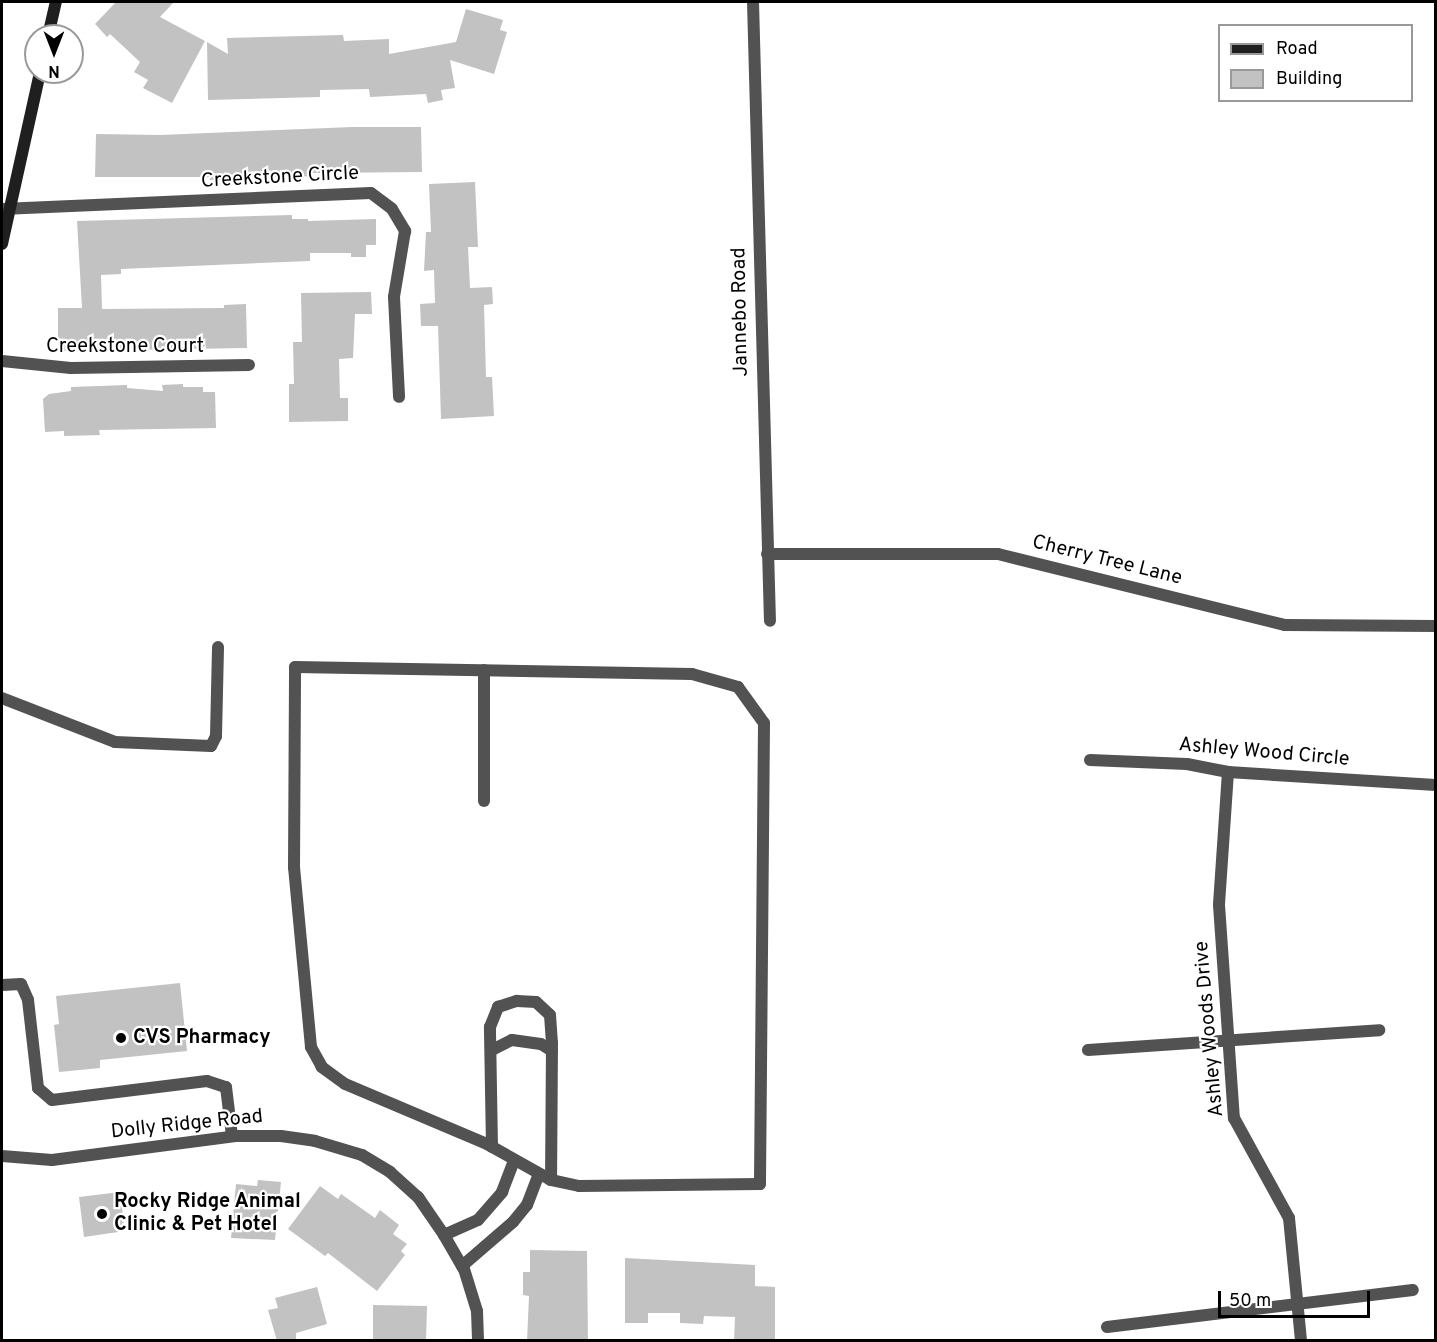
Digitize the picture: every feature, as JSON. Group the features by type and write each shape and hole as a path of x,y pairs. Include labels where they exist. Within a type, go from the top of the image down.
{"main road":[{"path":"51,24 56,2"},
{"path":"2,244 5,210 37,84"}],"street":[{"name":"Jannebo Road","path":"753,2 770,621"},
{"name":"Creekstone Circle","path":"5,210 371,193 392,209 405,231 394,297 399,397"},
{"name":"Creekstone Court","path":"2,361 71,368 249,365"},
{"name":"Cherry Tree Lane","path":"767,554 998,554 1285,625 1436,626"},
{"path":"2,698 115,742 211,746 216,736 218,647"},
{"path":"295,667 692,674 738,687 764,723 760,1184 579,1186 551,1180 492,1147 345,1084 322,1067 311,1047 294,868 295,667"},
{"path":"484,670 484,801"},
{"name":"Ashley Wood Circle","path":"1090,760 1187,765 1228,772 1436,786"},
{"name":"Ashley Woods Drive","path":"1228,772 1220,905 1234,1118 1289,1218 1301,1341"},
{"path":"2,985 21,984 28,1000 38,1088 52,1100 207,1081 226,1087 231,1136"},
{"path":"492,1147 490,1027 498,1007 517,1001 536,1002 550,1015 551,1180"},
{"path":"1088,1050 1378,1030"},
{"path":"492,1050 512,1040 541,1044 552,1051"},
{"name":"Dolly Ridge Road","path":"2,1156 52,1160 231,1136 281,1136 315,1141 362,1155 390,1172 418,1197 444,1235 462,1266 477,1311 478,1341"},
{"path":"444,1235 478,1220 502,1192 514,1160"},
{"path":"462,1266 513,1222 527,1205 539,1174"},
{"path":"1107,1327 1413,1290"}],"building":[{"path":"116,2 174,2 160,17 205,41 172,103 143,88 148,80 134,72 140,62 110,34 107,37 95,24"},
{"path":"466,9 503,20 500,30 507,32 494,74 450,60 455,88 441,90 443,100 428,103 426,94 370,97 369,89 320,90 320,97 208,100 207,42 228,54 227,38 343,35 344,41 389,39 389,54 456,42"},
{"path":"352,127 421,127 422,172 313,173 313,176 210,180 210,177 95,177 96,134 160,135"},
{"path":"475,182 478,247 468,247 470,288 492,287 493,304 484,305 486,377 492,377 494,416 441,419 438,326 421,326 420,304 435,303 434,270 424,271 426,232 431,232 429,184"},
{"path":"292,215 292,219 308,219 308,221 376,219 376,245 366,245 366,257 351,257 351,253 310,253 310,261 121,269 121,274 101,275 102,309 224,308 224,305 246,304 247,348 58,351 58,308 82,308 77,221"},
{"path":"371,292 372,314 355,314 353,358 339,359 340,398 348,398 348,421 289,422 289,384 294,384 293,342 302,342 301,293"},
{"path":"183,384 183,387 203,387 203,392 215,392 216,428 99,430 100,435 64,436 64,431 45,432 43,399 49,394 71,391 71,387 127,385 127,388 163,391 162,385"},
{"name":"CVS Pharmacy","path":"180,983 187,1051 100,1060 100,1068 59,1072 54,1025 59,1024 56,996"},
{"path":"258,1180 281,1182 275,1240 231,1238 236,1184 257,1186"},
{"path":"320,1186 338,1199 341,1194 375,1218 380,1210 399,1225 393,1234 407,1244 401,1251 405,1255 377,1291 328,1253 325,1256 288,1229"},
{"name":"Rocky Ridge Animal Clinic & Pet Hotel","path":"120,1192 125,1231 84,1237 79,1197"},
{"path":"530,1250 587,1251 588,1341 527,1341 529,1296 523,1295 523,1272 530,1272"},
{"path":"625,1258 755,1265 755,1286 775,1287 775,1341 734,1341 735,1317 704,1316 703,1324 680,1323 680,1313 648,1313 648,1323 625,1323"},
{"path":"317,1287 327,1324 296,1333 296,1341 277,1341 268,1310 278,1308 275,1298"},
{"path":"373,1305 427,1306 426,1341 373,1341"}],"place":[{"name":"CVS Pharmacy","path":"121,1038"},
{"name":"Rocky Ridge Animal Clinic & Pet Hotel","path":"102,1214"}]}
